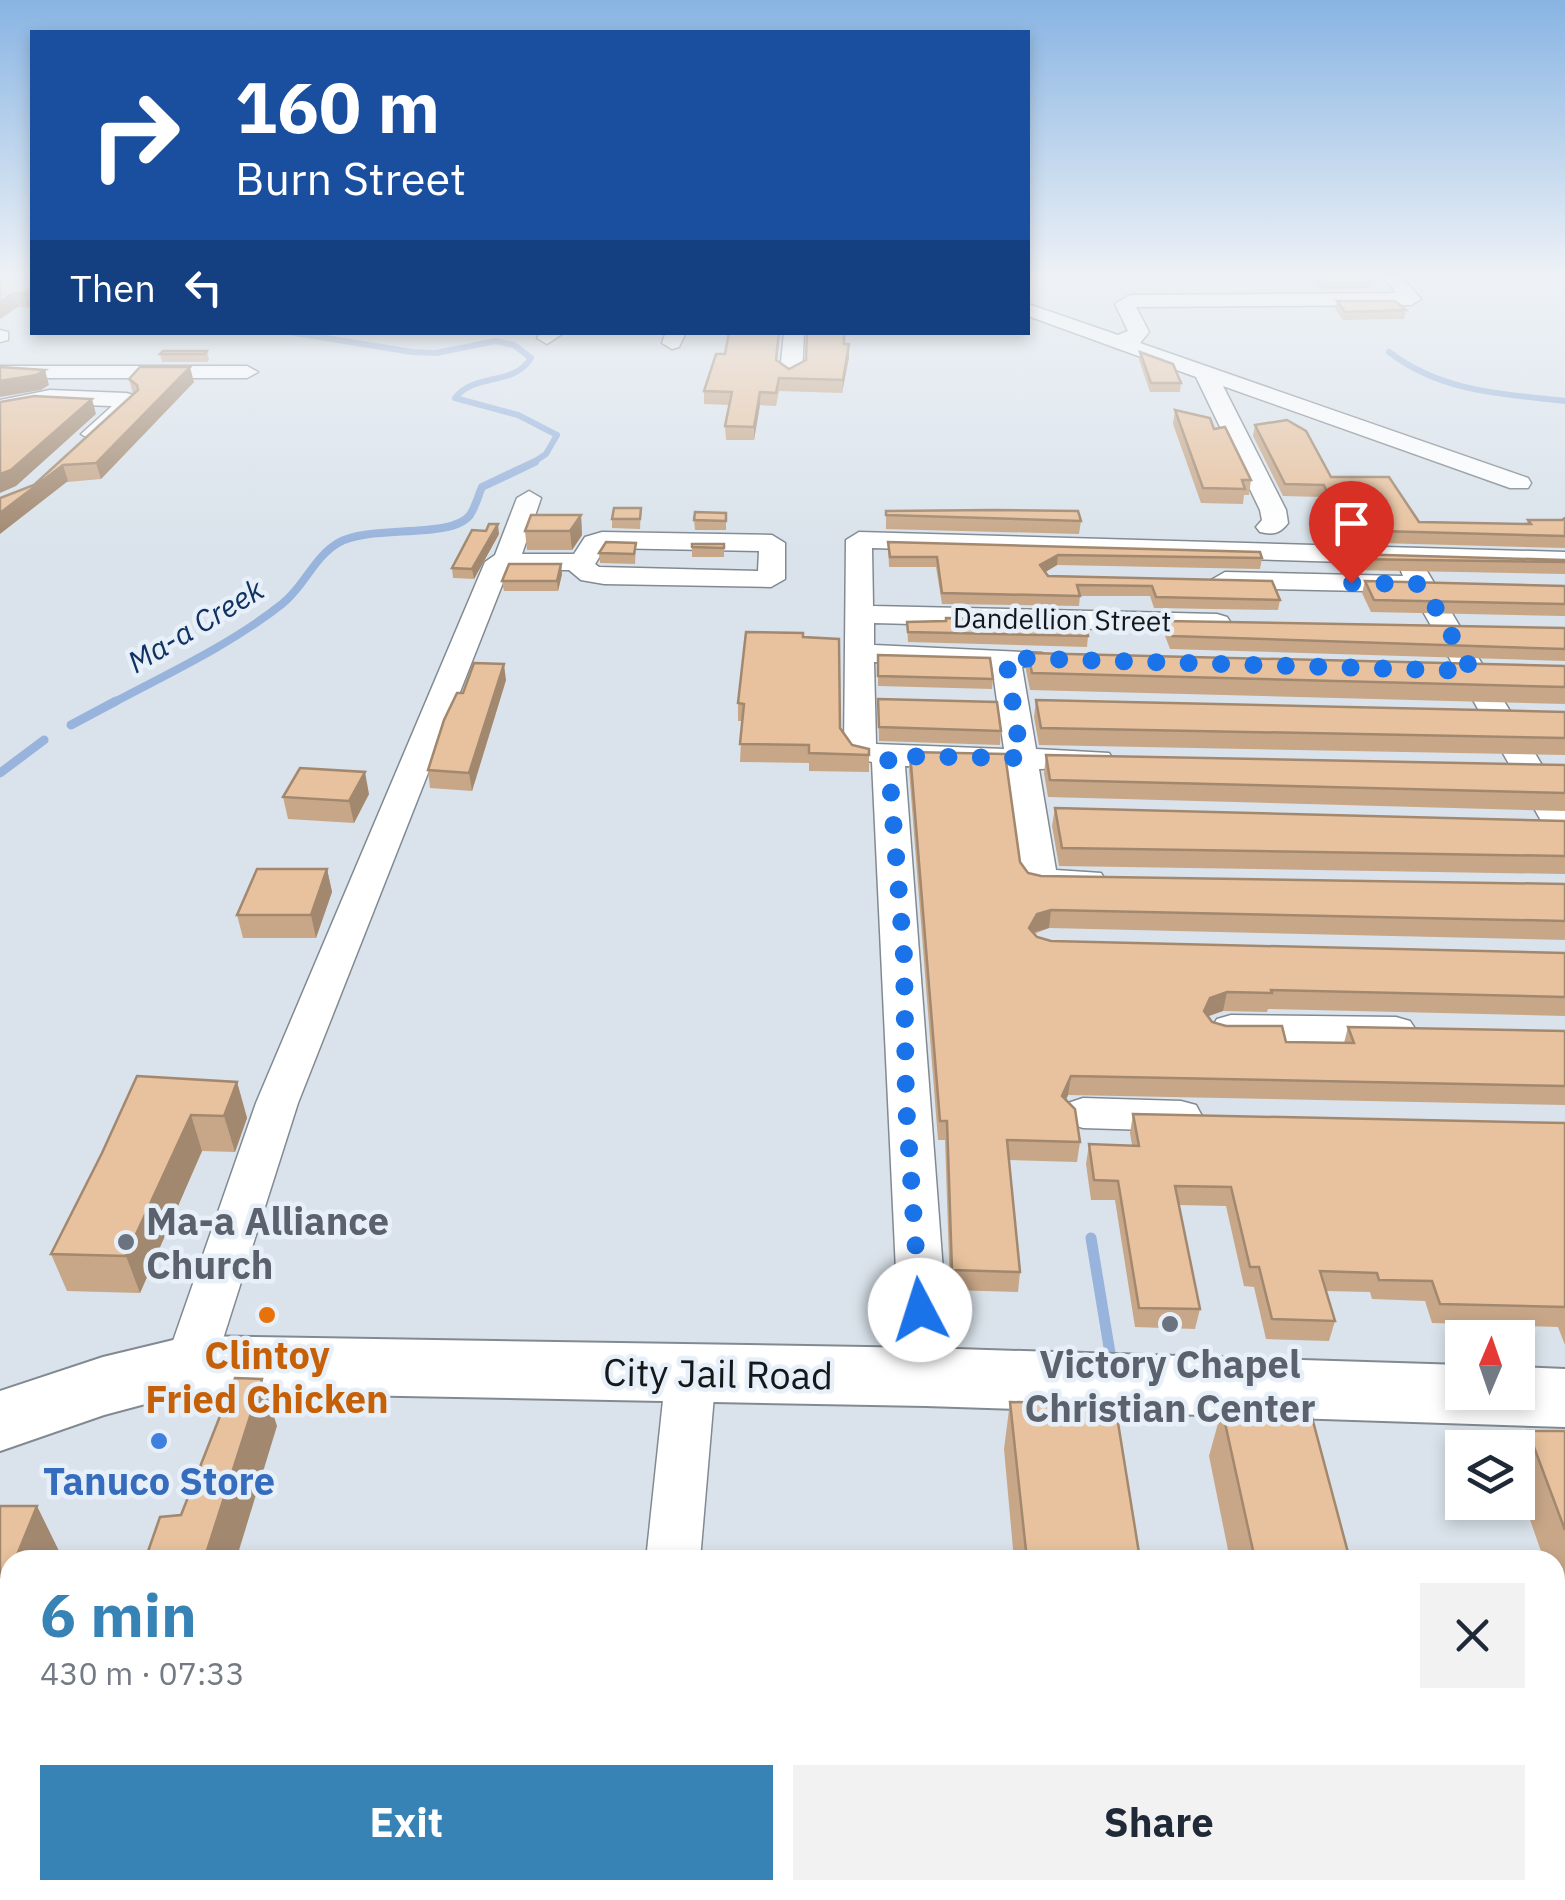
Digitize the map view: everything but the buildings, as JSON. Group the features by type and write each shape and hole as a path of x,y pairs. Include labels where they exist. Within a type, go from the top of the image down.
{"street":[{"path":"791,372 792,365"},
{"path":"1188,365 1518,483"},
{"path":"1204,370 1273,510 1274,522 1269,526"},
{"path":"0,372 248,372"},
{"path":"50,398 72,373"},
{"path":"0,406 50,398 115,398 128,403 71,454"},
{"path":"506,562 530,498"},
{"path":"1138,761 888,756 860,750 860,540 1403,552 1565,560"},
{"path":"1403,552 1563,827"},
{"path":"220,1381 277,1103 498,562 593,570 596,609"},
{"path":"1206,580 1458,585"},
{"path":"1511,586 1565,586"},
{"name":"Dandellion Street","path":"859,614 1251,624"},
{"path":"1408,628 1486,629"},
{"path":"859,653 1066,660"},
{"path":"1006,658 1040,880 1118,882"},
{"path":"1433,670 1509,671"},
{"path":"859,699 895,700"},
{"path":"980,702 1052,704"},
{"path":"1459,715 1531,716"},
{"path":"888,756 904,956 913,1216 926,1376"},
{"path":"1489,768 1565,769"},
{"path":"1029,810 1068,812"},
{"path":"1521,824 1563,827"},
{"path":"1223,1028 1432,1031"},
{"path":"1083,1113 1230,1117"},
{"path":"674,1550 691,1372"},
{"name":"City Jail Road","path":"0,1421 103,1386 691,1372 1565,1398"}],"waterway":[{"name":"Ma-a Creek","path":"525,365 504,377 473,385 455,398 518,415 557,435 546,454 532,464"},
{"path":"1408,365 1430,376 1473,389 1565,401"},
{"name":"Ma-a Creek","path":"111,704 199,658 262,619 290,597 322,556 338,543 369,534 428,530 460,523 472,512 482,487 532,464"},
{"name":"Ma-a Creek","path":"71,725 116,701"},
{"name":"Ma-a Creek","path":"0,773 44,740"},
{"path":"1091,1238 1112,1365"}],"place":[{"name":"Ma-a Alliance Church","path":"126,1242"},
{"name":"Clintoy Fried Chicken","path":"267,1315"},
{"name":"Victory Chapel Christian Center","path":"1170,1324"},
{"name":"Tanuco Store","path":"159,1441"}],"route":[{"path":"920,1310 906,1104 904,956 888,756 1021,758 1006,658 1472,671 1422,584 1351,583"}]}
